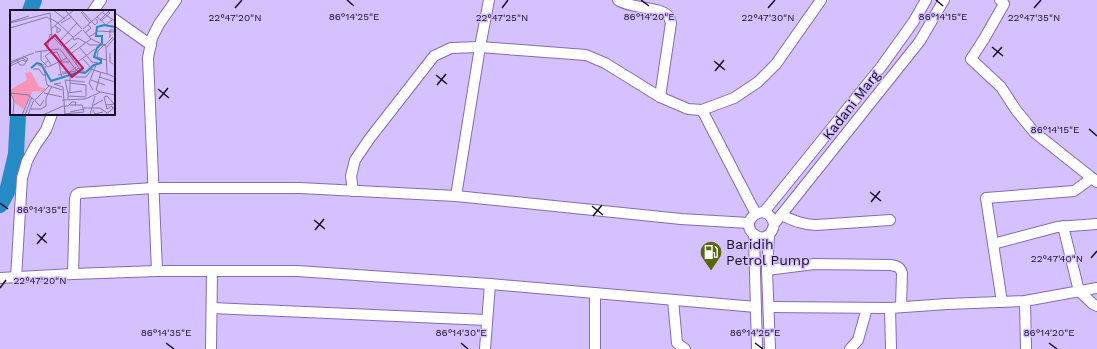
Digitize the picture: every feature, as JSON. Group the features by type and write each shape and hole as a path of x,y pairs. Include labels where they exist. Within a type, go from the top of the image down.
{"street":[{"path":"157,271 148,58 152,38 159,24 176,0"},
{"path":"456,196 489,0"},
{"path":"618,0 629,5 662,12 669,17 671,23 660,97"},
{"path":"353,191 351,176 355,160 370,138 434,56 451,48 480,47 586,55 604,63 660,97 688,110 702,110 734,98 758,82 776,64 821,0"},
{"name":"Kadani Marg","path":"760,213 881,67 914,21 926,0"},
{"name":"Kadani Marg","path":"774,224 920,41 944,0"},
{"path":"1000,0 1004,4 971,58 1001,87 1016,110 1034,132 1095,180 1074,191 986,198 1002,302"},
{"path":"115,24 151,45"},
{"path":"702,110 760,213"},
{"path":"16,278 22,178 27,162 35,146 46,130 52,115"},
{"path":"73,274 75,199 76,195 79,193 153,188 300,188 456,196 681,219 749,224"},
{"path":"757,349 754,235 749,224 752,216 760,213 771,216 774,224 774,228 769,235 767,270 770,349"},
{"path":"782,215 799,223 816,226 890,220"},
{"path":"993,244 1057,226 1097,224"},
{"path":"1063,226 1080,291 1097,306"},
{"path":"754,235 761,238 769,235"},
{"path":"767,270 814,264 897,266 902,273 901,307"},
{"path":"0,278 157,271 297,271 490,284 756,307"},
{"path":"211,349 212,272"},
{"path":"485,349 490,284"},
{"path":"769,307 890,308 1025,301 1097,288"},
{"path":"595,349 596,293"},
{"path":"673,300 677,343 685,349"},
{"path":"1025,301 1026,349"},
{"path":"212,308 487,320"},
{"path":"850,349 858,340 867,308"},
{"path":"890,308 891,349"}],"waterway":[{"path":"30,10 34,0"},
{"path":"0,205 7,192 16,154 18,115"}],"place":[{"name":"Baridih Petrol Pump","path":"711,272"}]}
